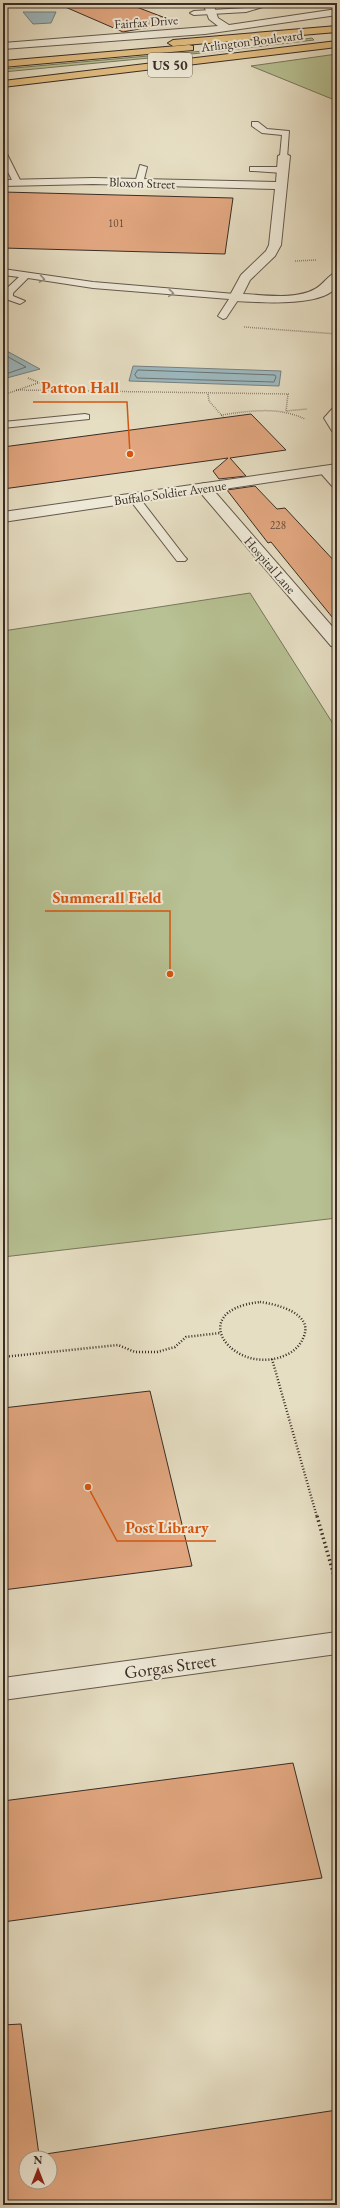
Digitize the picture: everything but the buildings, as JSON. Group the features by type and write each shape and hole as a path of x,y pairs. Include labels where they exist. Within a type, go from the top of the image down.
{"highway":[{"path":"6,57 337,29"},
{"name":"Arlington Boulevard","path":"3,64 239,43 337,29"},
{"path":"3,75 337,43"},
{"name":"Arlington Boulevard","path":"3,84 337,43"}],"street":[{"path":"210,7 214,19 227,28"},
{"name":"Fairfax Drive","path":"3,46 227,28 337,12"},
{"path":"284,156 278,229 275,245 271,253 245,278 235,297 275,300 306,296 327,287 337,276"},
{"name":"Bloxon Street","path":"3,183 139,182 281,186"},
{"path":"337,412 331,418 337,428"},
{"path":"331,469 337,483"},
{"name":"Buffalo Soldier Avenue","path":"3,517 331,469"},
{"name":"Hospital Lane","path":"204,488 337,642"},
{"name":"Gorgas Street","path":"3,1689 337,1643"}],"lane":[{"path":"194,13 210,7 246,10 273,3"},
{"path":"255,124 265,131 286,133 284,156"},
{"path":"3,154 17,182"},
{"path":"139,182 143,168"},
{"path":"253,170 283,170"},
{"path":"3,272 25,276 169,292 235,297 223,316"},
{"path":"20,301 8,298 8,292 25,276"},
{"path":"3,425 85,417"},
{"path":"134,498 181,559"}],"path":[{"path":"259,264 321,260"},
{"path":"223,316 232,326 337,334"},
{"path":"28,378 57,390"},
{"path":"3,395 38,383"},
{"path":"16,390 288,394 286,411"},
{"path":"208,394 209,401 223,417"},
{"path":"221,415 270,409 286,411 308,421"},
{"path":"260,1302 274,1303 287,1308 298,1315 303,1323 305,1333 302,1341 295,1349 272,1359 244,1356 233,1351 224,1344 219,1325 224,1316 233,1308 245,1303 260,1302"},
{"path":"3,1357 118,1345 135,1352 156,1352 175,1346 186,1337 220,1333"},
{"path":"272,1359 337,1586"}],"green space":[{"path":"312,38 314,40 212,52 3,72 3,69 226,49"},
{"path":"337,54 337,101 251,66"},
{"path":"250,593 337,730 337,1218 3,1257 3,631"}],"water":[{"path":"23,12 56,12 51,23 33,24"},
{"path":"3,349 40,369 3,379"},
{"path":"133,366 281,371 279,386 129,381"}],"place":[{"name":"Patton Hall","path":"130,454"},
{"name":"Summerall Field","path":"170,974"},
{"name":"Post Library","path":"88,1487"}]}
